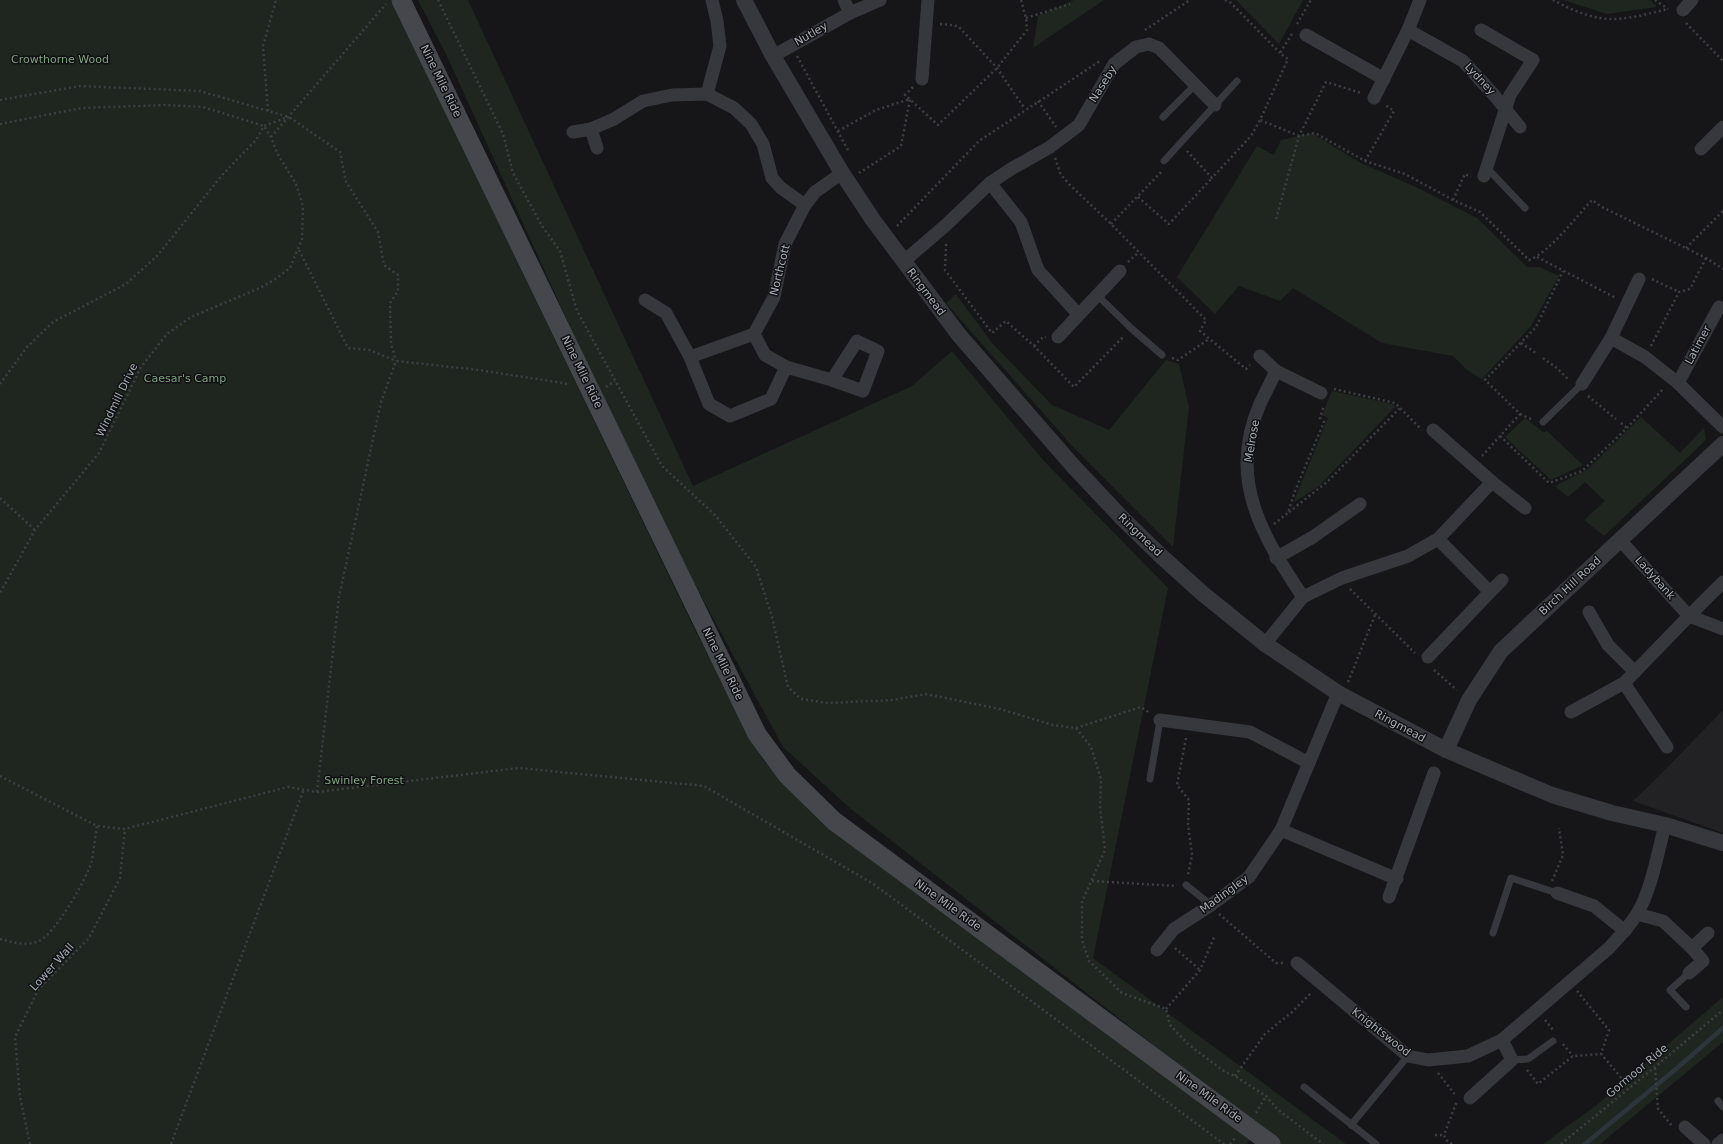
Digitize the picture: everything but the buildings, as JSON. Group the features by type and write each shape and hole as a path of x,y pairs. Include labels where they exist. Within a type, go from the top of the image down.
{"main road":[{"name":"Nine Mile Ride","path":"394,2 594,396 757,734 787,775 834,821 1271,1144"}],"street":[{"path":"707,94 720,46 717,21 712,0"},
{"name":"Ringmead","path":"744,0 773,56 850,175 885,238 959,335 1074,467 1122,518 1197,588 1265,644 1340,694 1446,750 1552,795 1612,813 1665,825 1723,843"},
{"path":"844,0 850,13"},
{"name":"Nutley","path":"773,56 850,13 880,0"},
{"path":"922,79 928,0"},
{"path":"1374,98 1408,30 1420,0"},
{"path":"1679,13 1692,0"},
{"name":"Lydney","path":"1408,30 1463,61 1520,127"},
{"name":"Lydney","path":"1481,30 1533,60 1510,95 1486,172"},
{"path":"1306,35 1384,79"},
{"name":"Naseby","path":"903,262 946,225 990,183 1011,168 1050,147 1079,125 1114,64 1136,47 1149,44 1159,48 1215,105"},
{"path":"573,132 591,129 614,119 643,101 672,95 707,94 734,108 751,124 763,144 772,178 781,188 805,205"},
{"path":"591,129 597,148"},
{"path":"1701,149 1721,135"},
{"name":"Northcott","path":"754,334 774,297 785,244 805,205 815,192 850,175"},
{"path":"990,183 1021,222 1038,270 1078,314"},
{"path":"1058,337 1120,271"},
{"path":"1582,384 1611,338 1638,279"},
{"path":"645,300 666,314 690,357 709,404 730,416 771,399 786,367"},
{"name":"Latimer","path":"1675,381 1719,306"},
{"path":"690,357 754,334 765,355 786,367 832,380"},
{"path":"1611,338 1645,357 1675,381 1723,427"},
{"path":"1260,356 1276,371 1325,394"},
{"name":"Melrose","path":"1276,371 1259,405 1251,433 1246,461 1248,486 1259,524 1276,558 1303,597"},
{"path":"1433,430 1492,482 1525,508"},
{"name":"Birch Hill Road","path":"1446,750 1469,700 1501,651 1723,444"},
{"path":"1265,644 1303,597 1340,579 1408,556 1438,539 1492,482"},
{"path":"1276,558 1313,538 1360,504"},
{"path":"1438,539 1490,592"},
{"name":"Ladybank","path":"1620,540 1689,616 1723,629"},
{"path":"1425,659 1502,580"},
{"path":"1571,712 1624,683 1723,582"},
{"path":"1588,612 1608,645 1635,672"},
{"path":"1624,683 1667,747"},
{"name":"Madingley","path":"1161,945 1174,929 1211,905 1249,877 1280,830 1340,694"},
{"path":"1160,720 1250,732 1309,763"},
{"path":"1389,897 1434,773"},
{"name":"Knightswood","path":"1296,963 1408,1056 1428,1060 1468,1056 1502,1040 1609,948 1625,931 1637,914 1645,898 1665,825"},
{"path":"1280,830 1396,879"},
{"path":"1552,892 1594,906 1625,931"},
{"path":"1637,914 1663,921 1692,948 1703,961 1689,973"},
{"path":"1692,948 1708,933"},
{"path":"1470,1098 1515,1060 1502,1040"},
{"path":"1685,1127 1704,1144"},
{"path":"1718,1144 1723,1140"}],"lane":[{"path":"1164,161 1237,81"},
{"path":"1163,118 1195,85"},
{"path":"1486,172 1525,208"},
{"path":"1097,295 1132,329 1162,355"},
{"path":"1543,422 1582,384"},
{"path":"1150,779 1160,720"},
{"path":"1493,933 1511,878 1552,892"},
{"path":"1186,885 1211,905"},
{"path":"1686,1007 1670,990 1689,973"},
{"path":"1515,1060 1528,1060 1553,1042"},
{"path":"1351,1125 1408,1056"},
{"path":"1304,1087 1376,1144"}],"path":[{"path":"268,111 263,46 276,0"},
{"path":"438,0 503,134 513,173 542,226 560,251 577,311 662,466 715,515 756,567 772,617 788,687 801,699 828,703 892,700 926,694 1000,709 1053,725 1076,728 1141,707 1160,720"},
{"path":"922,79 905,95 938,125 997,68 1027,30 1026,18 1021,0"},
{"path":"1144,31 1190,0"},
{"path":"1138,197 1169,224 1251,136 1288,59 1226,0"},
{"path":"1280,53 1290,39 1311,0"},
{"path":"1553,0 1565,7 1600,18 1630,18 1668,9"},
{"path":"1655,0 1668,9 1679,13 1723,61"},
{"path":"271,137 394,2"},
{"path":"1026,18 1070,4"},
{"path":"926,22 958,26 997,68 1025,109"},
{"path":"792,46 853,158"},
{"path":"885,238 979,141 1105,57"},
{"path":"1276,219 1299,136 1326,82 1374,98 1394,111 1365,161"},
{"path":"0,100 80,86 200,91 289,117 340,152 346,182 378,232 384,265 398,275 398,291 390,303 391,343 396,361 382,402 339,597 317,792"},
{"path":"838,131 876,110 910,99"},
{"path":"850,175 901,146 910,99"},
{"path":"1038,101 1063,137"},
{"path":"0,124 82,108 166,105 203,107 264,126 289,117"},
{"path":"1260,120 1299,136 1314,133 1365,161 1405,174 1453,200 1480,212 1529,260 1537,257 1558,237 1592,200 1602,207 1706,258 1723,269"},
{"path":"0,384 27,347 52,322 126,284 157,256 223,174 256,140 264,126"},
{"name":"Windmill Drive","path":"0,593 35,530 99,454 141,367 167,334 192,317 260,288 290,268 299,250 302,239 303,206 296,184 277,153 271,137 264,126"},
{"path":"1180,144 1212,178"},
{"path":"1050,147 1061,175 1206,320 1200,331 1209,340 1246,369 1260,356"},
{"path":"1111,224 1166,168 1164,161"},
{"path":"850,175 856,165"},
{"path":"1453,200 1464,174 1478,180 1486,172"},
{"path":"1686,248 1723,211"},
{"path":"946,225 945,270 992,333 1006,321 1034,346 1074,387 1132,329"},
{"path":"299,250 348,348 370,350 396,361 479,370 569,384 594,396"},
{"path":"1537,257 1626,303"},
{"path":"1638,279 1641,273 1679,292 1690,289 1706,258"},
{"path":"1474,465 1520,414 1485,380 1536,327 1563,270"},
{"path":"1645,357 1679,292"},
{"path":"1162,355 1178,360 1209,340"},
{"path":"1521,343 1536,353"},
{"path":"1500,436 1549,483 1582,471 1675,381"},
{"path":"1288,513 1295,491 1324,422 1320,418 1325,394 1395,403 1423,431 1433,430"},
{"path":"1291,550 1274,524 1326,482 1400,408"},
{"path":"1621,423 1627,428"},
{"path":"0,498 35,530"},
{"path":"1340,579 1375,615 1469,700"},
{"path":"1340,694 1375,615"},
{"path":"1092,881 1169,887 1186,885 1192,855 1188,824 1189,800 1177,785 1189,724"},
{"path":"1076,728 1091,747 1101,779 1100,807 1105,850 1082,902 1082,940 1089,961 1122,993 1166,1009"},
{"path":"0,776 97,826 125,829 288,787 317,792 520,768 704,786 872,883 1224,1144"},
{"path":"171,1144 304,790"},
{"path":"0,939 22,944 40,941 55,926 82,884 92,861 97,826"},
{"path":"1552,892 1562,855 1559,828"},
{"name":"Lower Wall","path":"30,1144 20,1097 15,1037 38,990 89,938 120,878 125,829"},
{"path":"1211,905 1224,919 1276,963 1296,963"},
{"path":"1166,1009 1200,970 1215,935"},
{"path":"1161,945 1200,970"},
{"path":"1570,982 1609,1030 1601,1054"},
{"path":"1235,1076 1264,1034 1292,1012 1320,984"},
{"path":"1166,1009 1170,1025 1188,1044 1225,1072 1235,1076 1266,1096 1277,1109 1323,1144"},
{"name":"Gormoor Ride","path":"1561,1144 1723,1010"},
{"path":"1515,1060 1538,1084 1573,1056 1601,1054"},
{"path":"1601,1054 1630,1088"},
{"path":"1428,1060 1458,1098 1444,1135 1446,1140 1452,1144"},
{"path":"1655,1067 1658,1108 1676,1131 1685,1127"},
{"path":"1436,1135 1444,1135"}],"shaded area":[{"path":"1723,710 1723,833 1633,801 1662,773"}],"green space":[{"name":"Swinley Forest","path":"0,0 391,0 696,632 763,760 808,808 1251,1138 1247,1144 0,1144"},
{"path":"418,0 468,0 693,486 912,386 952,351 1044,461 1168,588 1093,958 1346,1144 1280,1144 851,809 783,747 648,498 446,54"},
{"path":"1074,0 1104,0 1033,48 1038,16"},
{"path":"1236,0 1303,0 1279,44"},
{"path":"1563,0 1650,0 1657,7 1607,14"},
{"path":"1312,133 1361,163 1418,188 1477,218 1527,267 1539,267 1559,276 1531,326 1482,379 1467,370 1453,356 1382,343 1293,288 1280,301 1239,286 1215,314 1177,277 1257,146 1274,155 1281,140"},
{"path":"956,294 992,343 1052,405 1109,430 1166,360 1179,364 1189,407 1173,547 1073,447 946,303"},
{"path":"1332,391 1392,404 1395,407 1319,486 1293,503 1328,418 1322,415"},
{"path":"1641,417 1680,453 1704,428 1706,440 1604,536 1584,520 1605,501 1585,482 1568,497 1555,486 1588,469"},
{"path":"1525,418 1543,432 1547,431 1583,465 1551,480 1505,437"},
{"path":"1723,997 1723,1042 1600,1144 1543,1144 1598,1104"}],"waterway":[{"path":"1585,1144 1723,1028"}],"park label":[{"name":"Crowthorne Wood","path":"60,59"},
{"name":"Caesar's Camp","path":"185,378"}]}
